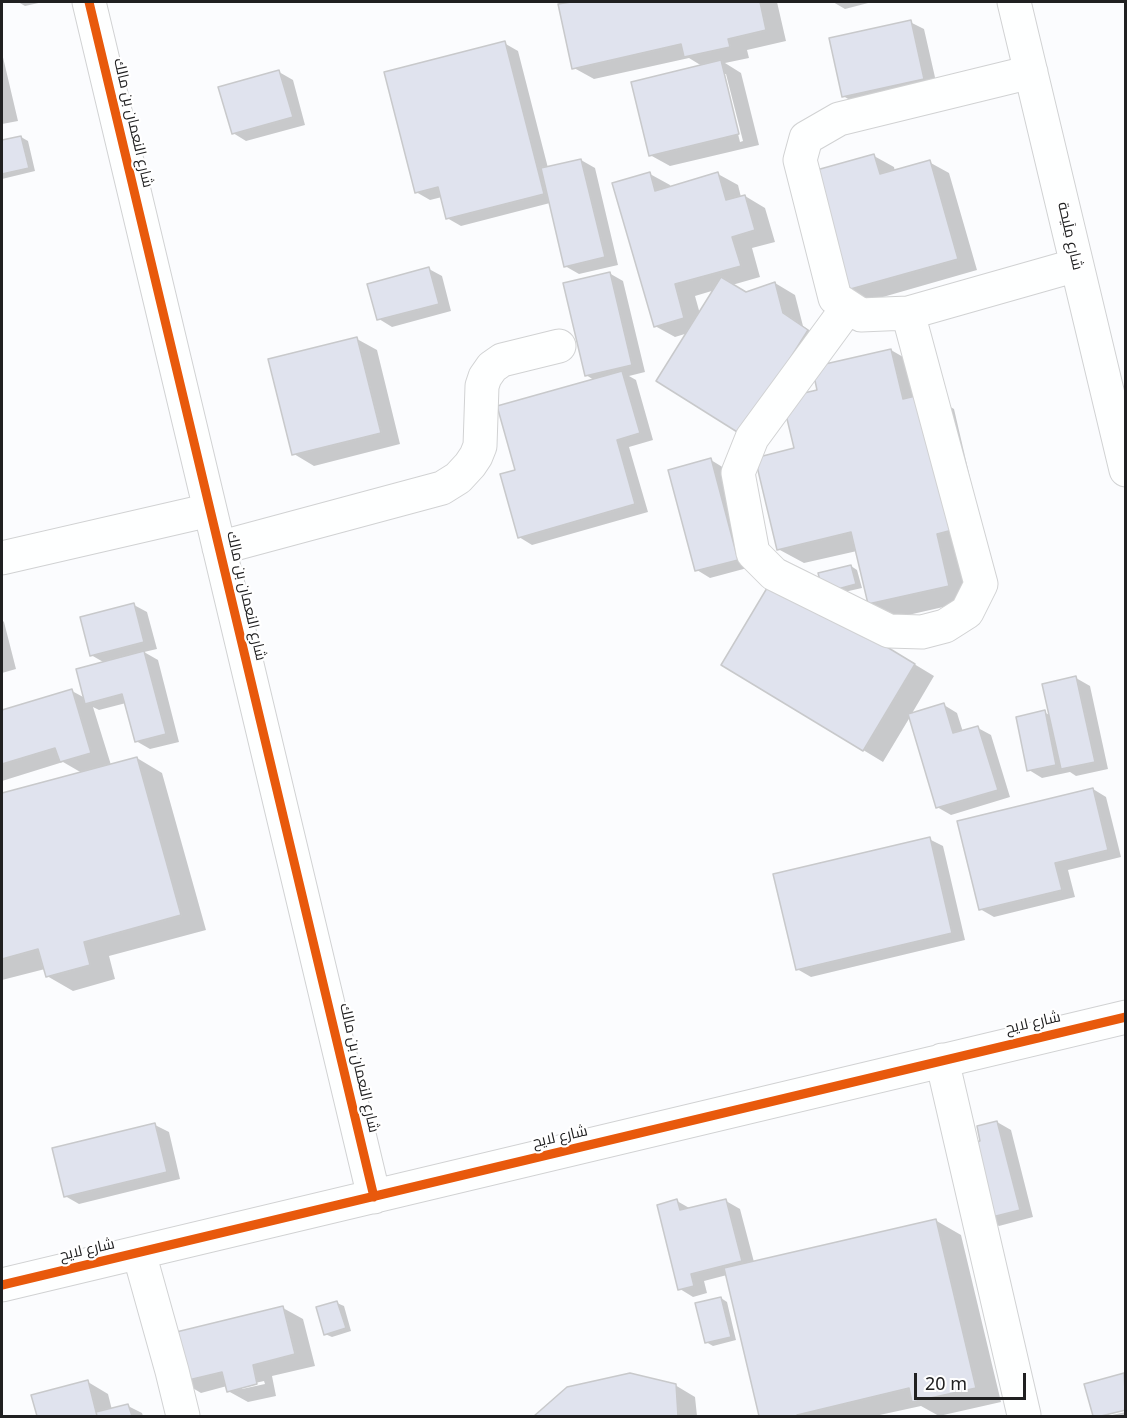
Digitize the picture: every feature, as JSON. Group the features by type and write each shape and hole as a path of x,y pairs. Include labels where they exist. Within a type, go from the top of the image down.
{"street":[{"name":"شارع النعمان بن مالك","path":"89,2 374,1197"},
{"name":"شارع مِلَيحة","path":"1014,2 1125,470"},
{"path":"1031,72 839,119 806,138 800,160 835,298 861,315 908,313 1077,265"},
{"path":"848,307 752,438 738,473 753,553 774,574 889,632 922,632 945,626 967,612 981,584 908,313"},
{"path":"219,549 442,488 458,478 476,456 480,446 482,386 492,367 502,360 559,346"},
{"path":"2,558 210,510"},
{"name":"شارع لايح","path":"2,1286 1125,1017"},
{"path":"942,1060 1024,1415"},
{"path":"139,1253 183,1416"}],"building":[{"path":"571,2 760,2 766,30 728,39 730,47 684,57 681,44 572,69 558,4"},
{"path":"911,20 924,79 842,97 829,38"},
{"path":"505,41 544,194 446,219 438,187 415,193 384,72"},
{"path":"721,60 739,134 649,156 631,82"},
{"path":"279,70 293,117 232,134 218,87"},
{"path":"21,136 29,168 2,174 2,140"},
{"path":"874,154 880,174 930,160 958,259 847,290 813,171"},
{"path":"581,159 605,257 564,267 541,168"},
{"path":"650,172 655,191 718,172 726,200 745,195 755,230 732,237 741,266 675,284 684,318 654,327 612,183"},
{"path":"429,267 439,304 377,320 367,284"},
{"path":"610,272 632,365 585,376 563,283"},
{"path":"721,277 746,292 775,282 783,313 808,330 742,435 656,381"},
{"path":"357,337 381,433 292,455 268,359"},
{"path":"891,349 903,399 928,393 960,528 937,534 949,586 868,604 851,532 777,550 755,458 794,448 782,398 817,390 812,367"},
{"path":"622,371 640,433 617,440 635,504 518,538 500,474 515,470 497,406"},
{"path":"711,458 738,560 695,571 668,470"},
{"path":"851,565 856,584 823,593 818,573"},
{"path":"773,578 915,664 863,751 721,665"},
{"path":"134,603 144,642 90,656 80,617"},
{"path":"144,651 166,734 135,742 122,694 85,704 76,669"},
{"path":"1076,676 1095,762 1061,769 1042,684"},
{"path":"72,689 91,753 60,762 55,748 2,764 2,710"},
{"path":"944,703 953,733 978,726 998,790 936,808 908,714"},
{"path":"1045,710 1056,765 1027,771 1016,717"},
{"path":"137,757 181,915 84,942 90,965 46,977 38,949 2,959 2,793"},
{"path":"1093,788 1108,850 1055,863 1062,890 979,910 957,821"},
{"path":"930,837 952,933 796,970 773,874"},
{"path":"997,1121 1020,1210 984,1219 965,1145 980,1141 977,1126"},
{"path":"155,1123 167,1172 64,1197 52,1148"},
{"path":"677,1199 680,1210 726,1199 742,1261 691,1274 694,1286 678,1290 657,1205"},
{"path":"936,1219 976,1388 912,1402 909,1388 798,1416 759,1416 724,1268"},
{"path":"721,1297 731,1337 705,1343 695,1303"},
{"path":"337,1301 346,1328 324,1335 316,1307"},
{"path":"283,1306 295,1354 253,1365 257,1384 227,1392 222,1372 180,1382 168,1334"},
{"path":"630,1373 676,1384 678,1416 534,1416 567,1387"},
{"path":"1124,1373 1126,1410 1093,1416 1084,1384"},
{"path":"88,1380 97,1416 37,1416 31,1395"},
{"path":"128,1404 132,1416 97,1416 96,1412"}],"cycle path":[{"path":"89,2 374,1197"},
{"path":"2,1285 1126,1017"}]}
